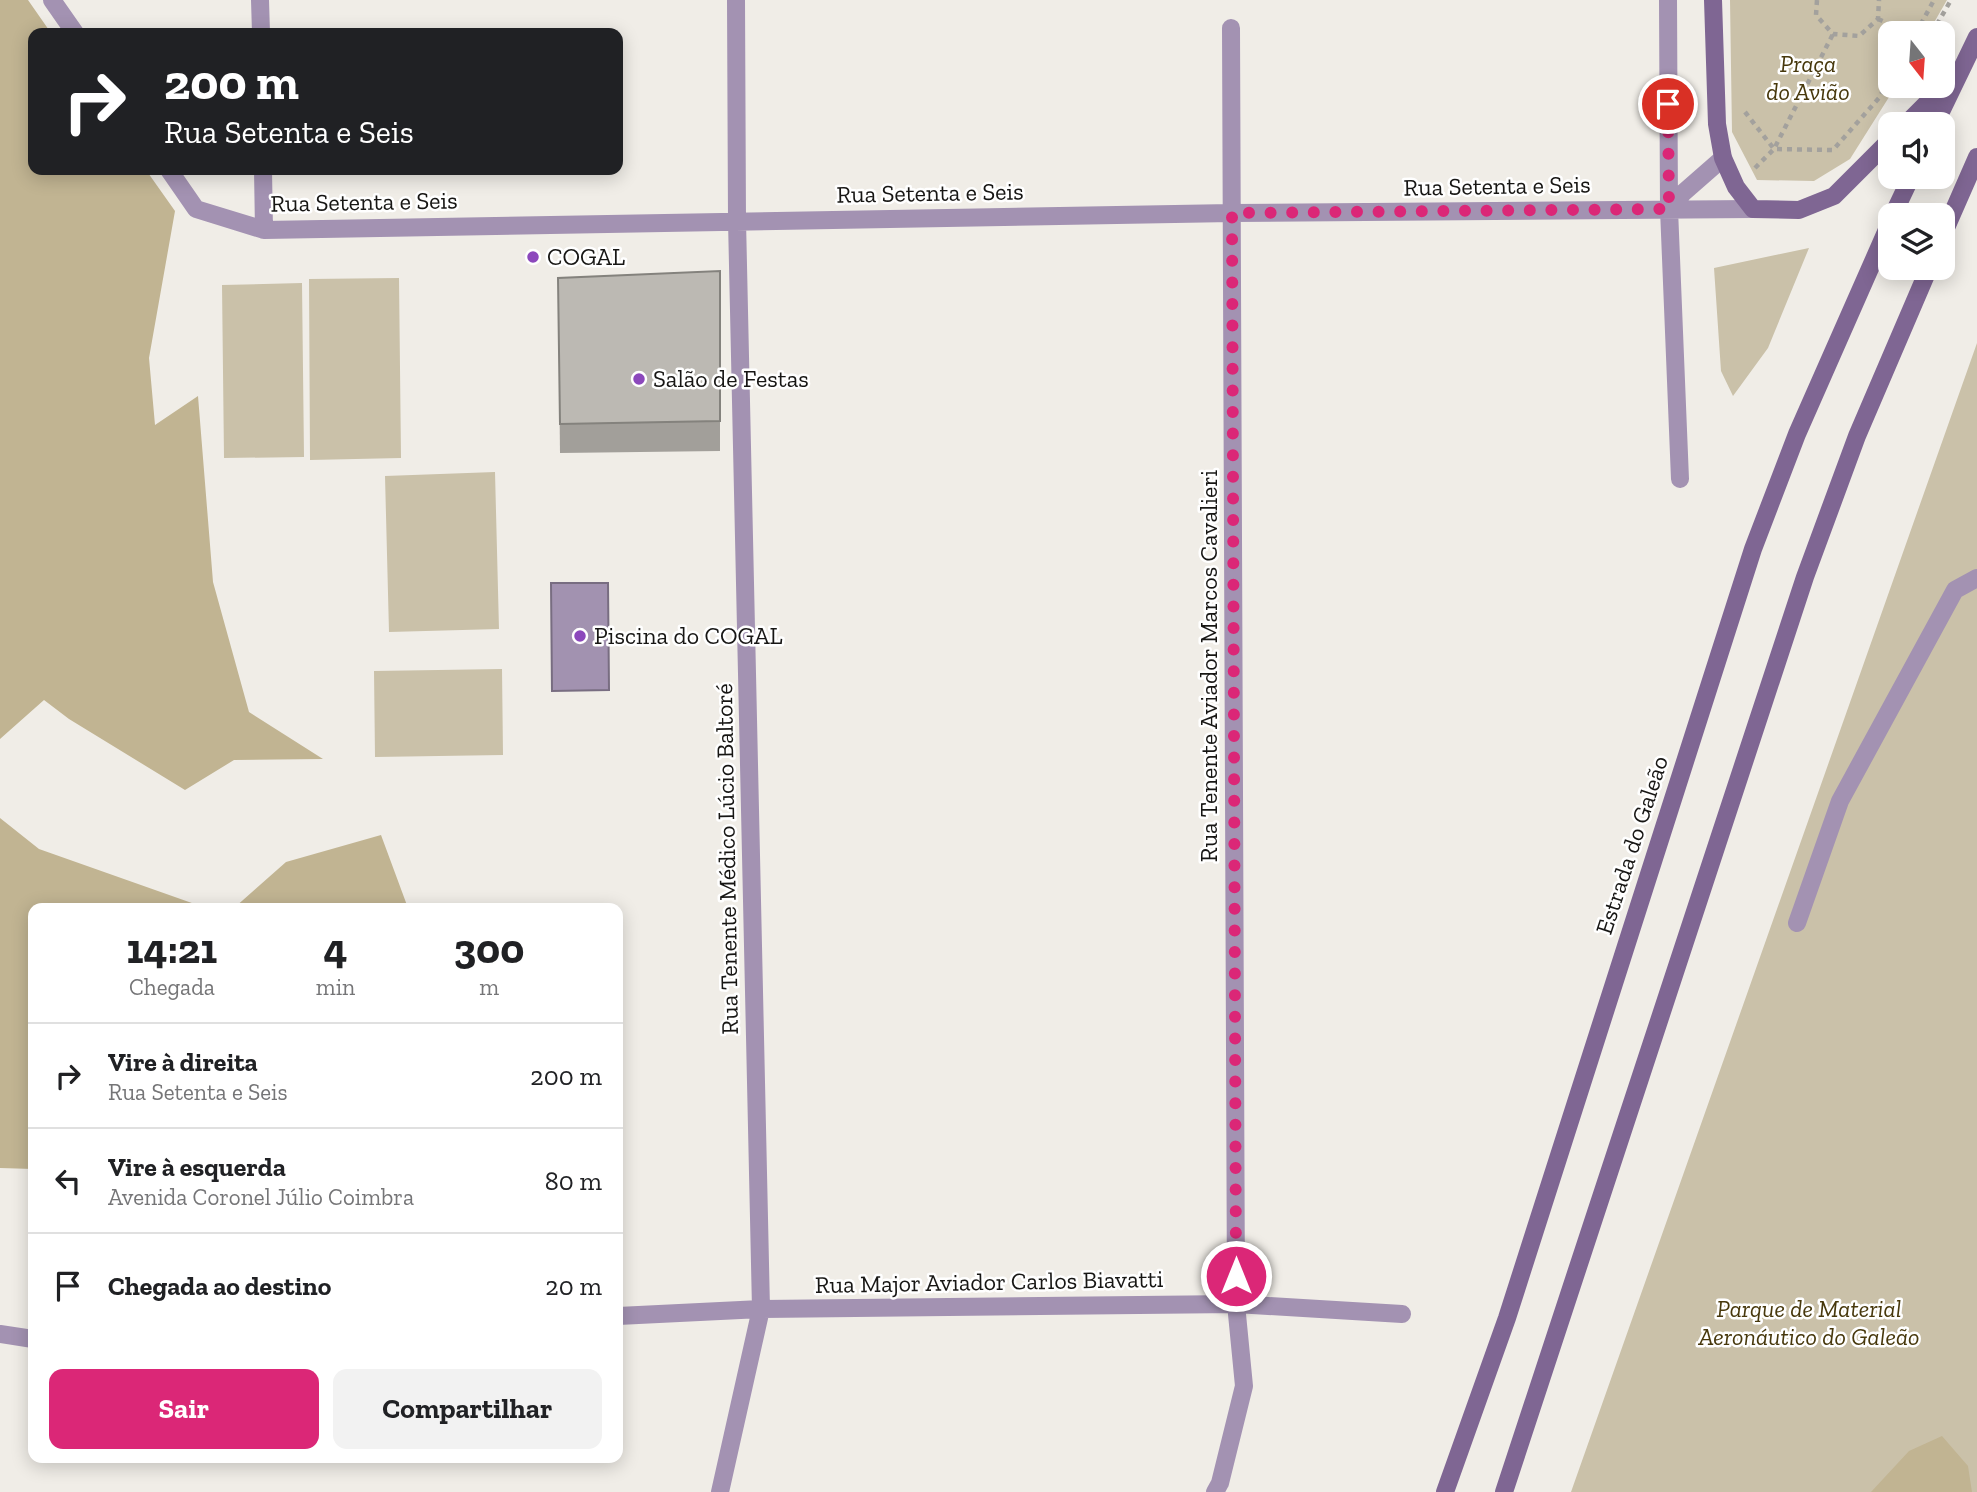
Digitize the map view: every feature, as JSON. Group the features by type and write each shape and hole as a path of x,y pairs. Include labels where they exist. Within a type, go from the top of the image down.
{"main road":[{"path":"1713,0 1717,124 1723,158 1737,187 1754,209 1799,210 1834,196 1878,152"},
{"path":"1940,112 1977,37"},
{"path":"1918,112 1959,71"},
{"path":"1955,207 1977,157"},
{"name":"Estrada do Galeão","path":"1445,1492 1507,1318 1753,549 1797,435 1878,250"},
{"path":"1504,1492 1805,577 1857,436 1925,280"}],"street":[{"path":"52,0 72,28"},
{"path":"260,0 261,28"},
{"name":"Rua Tenente Médico Lúcio Baltoré","path":"720,1492 761,1309 737,220 736,0"},
{"path":"1668,0 1669,209 1680,478"},
{"name":"Rua Tenente Aviador Marcos Cavalieri","path":"1215,1492 1220,1483 1244,1386 1236,1304 1231,28"},
{"path":"1669,209 1723,158"},
{"name":"Rua Setenta e Seis","path":"172,175 196,209 264,230 1232,213 1754,209"},
{"path":"263,175 264,230"},
{"path":"1797,923 1840,801 1955,590 1977,578"},
{"name":"Rua Major Aviador Carlos Biavatti","path":"623,1316 761,1309 1236,1304 1402,1314"},
{"path":"0,1334 28,1338"}],"path":[{"path":"1817,0 1816,15 1833,34 1859,36 1878,19 1879,0"},
{"path":"1923,21 1934,0"},
{"path":"1939,21 1951,0"},
{"path":"1878,19 1883,21"},
{"path":"1737,187 1774,149 1833,34"},
{"path":"1744,102 1745,115 1774,149 1833,150 1879,98"}],"green space":[{"name":"Praça do Avião","path":"1730,0 1947,0 1935,21 1878,21 1878,98 1888,98 1850,159 1814,181 1757,180 1732,132"},
{"path":"1809,248 1768,348 1733,396 1721,371 1714,268"},
{"path":"399,278 401,458 310,460 309,279"},
{"path":"302,283 304,457 224,458 222,285"},
{"name":"Parque de Material Aeronáutico do Galeão","path":"1977,343 1977,1492 1571,1492"},
{"path":"495,472 499,629 389,632 385,476"},
{"path":"502,669 503,755 375,757 374,671"}],"shaded area":[{"path":"0,0 28,0 48,28 28,28 28,175 150,175 175,211 149,358 155,425 198,396 213,582 249,712 323,759 234,760 185,790 69,719 44,700 0,739"},
{"name":"Piscina do COGAL","path":"551,583 608,583 609,690 552,691"},
{"path":"0,818 39,849 192,903 28,903 28,1169 0,1168"},
{"path":"381,835 406,903 240,903 286,862"},
{"path":"1942,1436 1968,1466 1972,1492 1871,1492 1909,1451"}],"building":[{"name":"Salão de Festas","path":"720,271 720,421 560,424 558,278"}],"place":[{"name":"COGAL","path":"533,257"},
{"name":"Salão de Festas","path":"639,379"},
{"name":"Piscina do COGAL","path":"580,636"}],"route":[{"path":"1236,1276 1232,213 1669,209 1668,104"}]}
